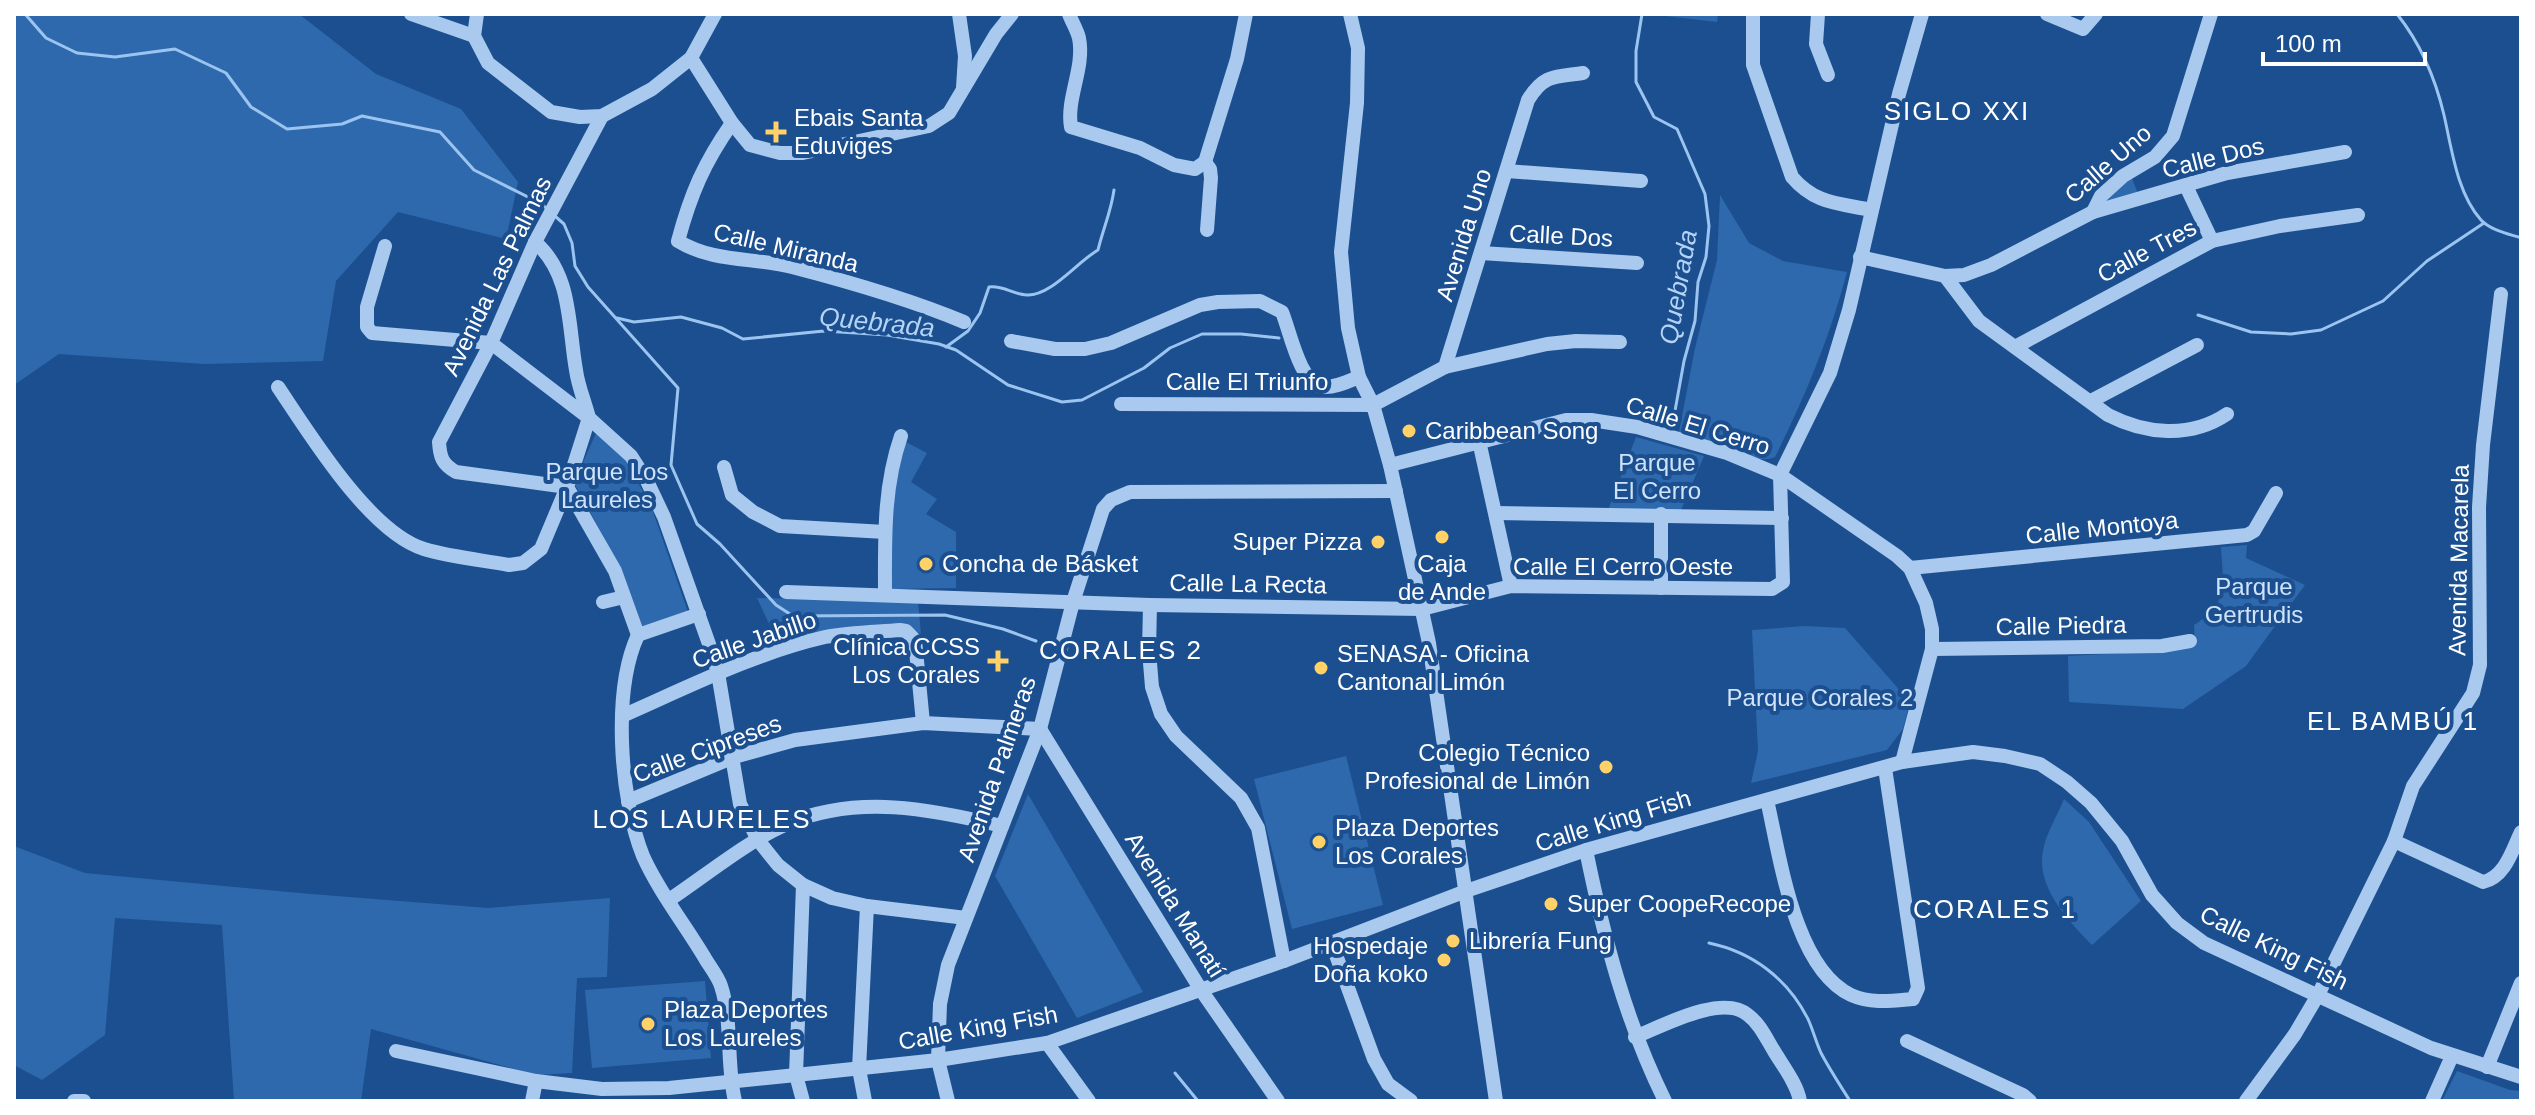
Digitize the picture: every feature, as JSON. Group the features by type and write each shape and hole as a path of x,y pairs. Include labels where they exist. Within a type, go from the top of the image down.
{"street":[{"path":"411,14 474,36"},
{"path":"477,14 474,36 488,63 551,112 580,117 602,116 652,89 691,58 715,14"},
{"path":"959,14 965,56 963,93"},
{"path":"691,58 742,137 759,149 803,153 929,126 949,113 996,34 1012,14"},
{"path":"1069,14 1079,39 1077,73 1069,114 1071,127 1140,148 1174,165 1195,169 1205,162 1237,59 1246,14"},
{"path":"1350,14 1358,48 1357,103 1341,252 1348,328 1359,377 1373,405 1390,465 1422,609 1496,1101"},
{"path":"1753,14 1753,65 1792,177 1804,190 1820,200 1871,210"},
{"path":"1818,14 1816,44 1828,75"},
{"path":"1496,513 1782,518 1780,475 1830,373 1849,310 1899,94 1922,14"},
{"path":"2047,14 2083,29 2096,14"},
{"name":"Calle Uno","path":"1860,257 1945,276 1964,275 1991,265 2093,212 2101,196 2123,176 2155,157 2173,136 2211,14"},
{"name":"Avenida Uno","path":"1445,367 1528,100 1536,86 1545,79 1583,73"},
{"name":"Avenida Las Palmas","path":"567,487 456,472 440,458 439,442 491,343 535,242 602,116"},
{"name":"Calle Miranda","path":"732,123 711,153 691,195 678,241 691,249 725,259 790,266 932,308 964,322"},
{"name":"Calle Dos","path":"2093,212 2227,173 2345,152"},
{"path":"1205,162 1211,178 1207,230"},
{"path":"1507,171 1641,181"},
{"path":"2186,186 2212,241"},
{"name":"Calle Tres","path":"2015,347 2212,241 2280,226 2358,215"},
{"path":"278,387 338,477 386,525 424,549 509,565 523,563 541,549 567,487 589,418 576,373 560,274 552,259 535,242"},
{"path":"385,246 367,307 367,327 372,333 491,343 589,418 631,456 647,481 664,517 718,673 740,804 758,840 778,865 803,885 832,898 867,906 966,918"},
{"name":"Calle Dos","path":"1481,253 1637,263"},
{"path":"1945,276 1979,321 2108,415 2124,423 2156,431 2202,427 2227,414"},
{"name":"Avenida Macarela","path":"2246,1101 2295,1034 2318,995 2394,841 2413,786 2473,693 2480,665 2483,445 2501,294"},
{"path":"1011,341 1055,349 1085,349 1111,343 1200,305 1260,301 1282,312 1303,372 1314,383 1322,387 1359,377"},
{"path":"1373,405 1445,367 1547,344 1620,342"},
{"path":"2091,401 2197,345"},
{"name":"Calle El Triunfo","path":"1121,404 1373,405"},
{"name":"Calle El Cerro","path":"1390,465 1566,420 1591,420 1637,427 1681,439 1780,475 1882,543 1910,568 1926,603 1932,629 1932,649 1902,762"},
{"path":"885,595 889,475 901,436"},
{"path":"1479,441 1511,586"},
{"path":"724,467 732,495 753,512 780,526 885,532"},
{"path":"567,487 608,559 638,635"},
{"name":"Avenida Palmeras","path":"948,1101 938,1060 940,1004 948,965 1040,729 1073,602 1103,509 1111,500 1130,492 1396,491"},
{"name":"Calle Montoya","path":"1910,568 2247,535 2254,531 2276,493"},
{"path":"1661,514 1661,588"},
{"name":"Calle El Cerro Oeste","path":"1422,609 1511,586 1778,587 1783,582 1782,518"},
{"name":"Calle La Recta","path":"786,592 1150,605 1422,609"},
{"path":"603,602 624,597"},
{"path":"1150,605 1152,687 1161,714 1176,736 1241,798 1258,828 1284,961"},
{"path":"699,614 638,635 631,649 622,716 628,801 644,856 721,986 729,1037 730,1081 735,1101"},
{"name":"Calle Jabillo","path":"622,716 718,673 826,637 906,631 915,640 923,723"},
{"name":"Calle Piedra","path":"1932,649 2162,646 2190,641"},
{"name":"Calle Cipreses","path":"628,801 734,757 795,740 923,723 1040,729"},
{"name":"Avenida Manatí","path":"1040,729 1201,990 1278,1101"},
{"name":"Calle King Fish","path":"396,1051 602,1095 670,1094 730,1081 938,1060 1047,1043 1332,944 1466,891 1586,850 1902,762 1973,752 2040,764 2067,782 2091,803 2122,841 2152,895 2177,923 2204,943 2452,1056 2521,1077"},
{"path":"1767,800 1798,927 1812,956 1829,977 1849,994 1873,1002 1913,999 1918,988 1885,768"},
{"path":"669,900 785,824 820,812 850,807 935,810 1002,826"},
{"path":"2394,841 2483,882 2501,873 2521,832"},
{"path":"1586,850 1604,940 1635,1037 1665,1101"},
{"path":"803,885 796,1075 803,1101"},
{"path":"865,1101 859,1069 867,906"},
{"path":"1332,944 1374,1059 1388,1084 1411,1101"},
{"path":"2487,1067 2521,983"},
{"path":"1635,1037 1706,1009 1729,1006 1746,1012 1761,1029 1800,1101"},
{"path":"1907,1041 2030,1101"},
{"path":"1047,1043 1089,1101"},
{"path":"2432,1101 2452,1056"},
{"path":"532,1101 536,1081"},
{"path":"74,1101 84,1101"}],"green space":[{"path":"14,14 299,14 376,74 461,109 518,182 506,239 398,212 336,281 323,361 204,364 59,354 14,385"},
{"path":"1648,14 1718,14 1717,22"},
{"path":"2131,176 2139,196 2101,207 2104,197"},
{"path":"1720,195 1749,243 1783,261 1847,272 1825,343 1806,389 1775,457 1766,459 1741,456 1679,432 1695,348 1717,260"},
{"name":"Parque Los Laureles","path":"596,433 621,452 651,506 688,612 641,628 621,572 574,483"},
{"name":"Parque El Cerro","path":"1636,437 1704,456 1681,510 1608,510"},
{"path":"902,440 927,453 911,482 937,499 926,514 956,532 956,588 889,589 890,495"},
{"name":"Parque Gertrudis","path":"2247,545 2246,558 2305,585 2246,666 2183,709 2069,702 2068,656 2163,651 2195,646 2194,625 2214,608 2222,592 2221,547"},
{"path":"757,598 918,602 921,634 911,628 779,645"},
{"name":"Parque Corales 2","path":"1805,626 1845,628 1910,702 1903,729 1887,750 1751,783 1758,751 1752,630"},
{"name":"Plaza Deportes Los Corales","path":"1346,756 1383,905 1292,929 1254,779"},
{"path":"1028,794 1143,992 1077,1018 995,876"},
{"path":"2064,799 2089,822 2141,901 2092,945 2063,913 2043,874 2044,846"},
{"path":"14,846 85,873 299,893 488,908 610,898 607,977 577,978 572,1073 536,1075 371,1029 361,1101 234,1101 222,925 115,918 105,1035 42,1080 14,1065"},
{"name":"Plaza Deportes Los Laureles","path":"705,981 711,1058 592,1068 585,990"},
{"path":"2457,1071 2521,1091 2521,1101 2442,1101"}],"waterway":[{"path":"25,14 46,38 77,53 115,57 175,49 226,73 251,107 287,129 342,124 362,116 440,132 474,170 547,209"},
{"name":"Quebrada","path":"1642,14 1636,51 1636,82 1654,117 1677,129 1705,194 1709,226 1706,257 1698,282 1695,321 1671,433"},
{"path":"2397,14 2432,74 2456,170 2466,197 2481,220 2489,226 2521,238"},
{"name":"Quebrada","path":"946,347 968,331 980,313 989,287 1022,295 1036,294 1098,250 1114,190"},
{"path":"556,217 564,224 572,243 575,266 588,287 678,388 671,465 697,524 720,544 776,605 793,616 945,615 1003,629 1036,641"},
{"path":"2198,315 2251,332 2291,334 2321,330 2383,301 2427,261 2484,223"},
{"name":"Quebrada","path":"617,318 634,322 681,317 722,328 743,339 824,331 887,335 939,344 956,350 1008,385 1062,402 1082,400 1144,368 1170,348 1202,334 1279,338"},
{"path":"1709,943 1754,960 1790,991 1808,1019 1821,1053 1850,1101"},
{"path":"1175,1073 1198,1101"}],"place":[{"name":"Ebais Santa Eduviges","path":"776,132"},
{"name":"Caribbean Song","path":"1409,431"},
{"name":"Caja de Ande","path":"1442,537"},
{"name":"Super Pizza","path":"1378,542"},
{"name":"Concha de Básket","path":"926,564"},
{"name":"Clínica CCSS Los Corales","path":"998,661"},
{"name":"SENASA - Oficina Cantonal Limón","path":"1321,668"},
{"name":"Colegio Técnico Profesional de Limón","path":"1606,767"},
{"name":"Plaza Deportes Los Corales","path":"1319,842"},
{"name":"Super CoopeRecope","path":"1551,904"},
{"name":"Librería Fung","path":"1453,941"},
{"name":"Hospedaje Doña koko","path":"1444,960"},
{"name":"Plaza Deportes Los Laureles","path":"648,1024"}],"district":[{"name":"SIGLO XXI","path":"1957,111"},
{"name":"CORALES 2","path":"1121,650"},
{"name":"EL BAMBÚ 1","path":"2393,721"},
{"name":"LOS LAURELES","path":"702,819"},
{"name":"CORALES 1","path":"1995,909"}]}
